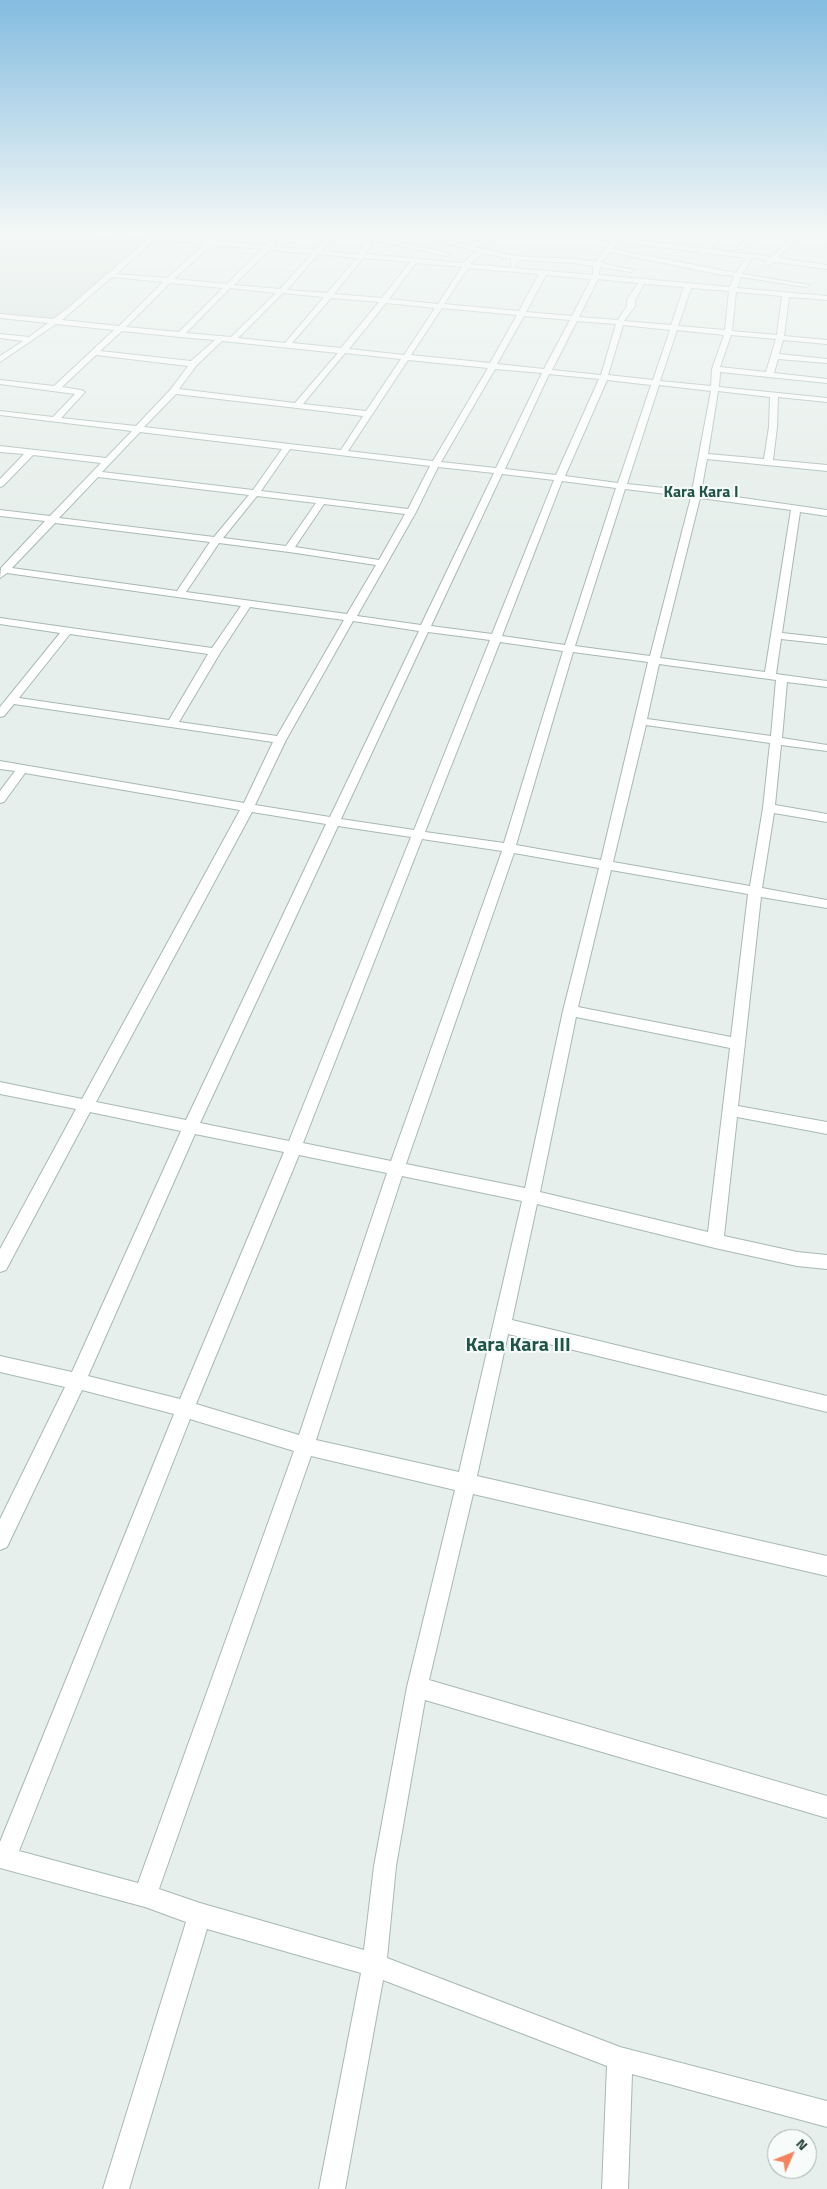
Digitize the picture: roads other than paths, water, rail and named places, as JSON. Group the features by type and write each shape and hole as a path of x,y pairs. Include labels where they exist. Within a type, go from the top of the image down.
{"street":[{"path":"2,336 30,338"},
{"path":"0,360 33,336"},
{"path":"57,388 111,336"},
{"path":"192,336 827,400"},
{"path":"232,340 236,336"},
{"path":"287,346 295,336"},
{"path":"297,406 355,336"},
{"path":"343,453 420,336"},
{"path":"0,1265 248,807 280,740 510,336"},
{"path":"0,1540 77,1380 191,1125 425,628 565,336"},
{"path":"616,336 604,377 559,479 294,1147 185,1408 3,1858 145,1896 374,1965 620,2059 827,2114"},
{"path":"145,1896 305,1446 396,1169 509,848 568,648 672,336"},
{"path":"332,2189 374,1965 385,1866 417,1687 532,1196 570,1011 654,660 696,495 715,388 716,369 727,336"},
{"path":"770,373 780,336"},
{"path":"781,336 827,342"},
{"path":"2,573 174,392 193,364 220,339"},
{"path":"94,353 193,364"},
{"path":"775,356 827,361"},
{"path":"716,369 827,380"},
{"path":"0,382 81,392 54,420"},
{"path":"174,392 369,414"},
{"path":"768,463 773,427 774,394"},
{"path":"0,413 622,486 827,513"},
{"path":"0,424 10,414"},
{"path":"179,594 216,540 256,492 287,448"},
{"path":"0,449 108,462"},
{"path":"0,484 30,453"},
{"path":"702,456 827,468"},
{"path":"0,471 11,472"},
{"path":"96,474 411,512"},
{"path":"289,549 322,501"},
{"path":"715,1241 755,892 769,808 777,741 776,635 796,509"},
{"path":"0,513 289,549 381,564"},
{"path":"0,557 16,559"},
{"path":"2,573 350,617 827,684"},
{"path":"173,723 215,652 248,604"},
{"path":"0,621 215,652"},
{"path":"0,714 67,631"},
{"path":"776,635 827,641"},
{"path":"12,700 280,740"},
{"path":"641,720 827,748"},
{"path":"0,765 335,822 509,848 827,904"},
{"path":"0,799 22,769"},
{"path":"769,808 827,818"},
{"path":"570,1011 739,1044"},
{"path":"0,1088 191,1125 532,1196 715,1241 797,1259 827,1262"},
{"path":"730,1110 827,1128"},
{"path":"501,1325 827,1404"},
{"path":"0,1364 77,1380 185,1408 305,1446 827,1566"},
{"path":"417,1687 827,1806"},
{"path":"116,2189 200,1914"},
{"path":"616,2189 620,2059"}],"district":[{"name":"Kara Kara I","path":"701,493"},
{"name":"Kara Kara III","path":"518,1346"}]}
